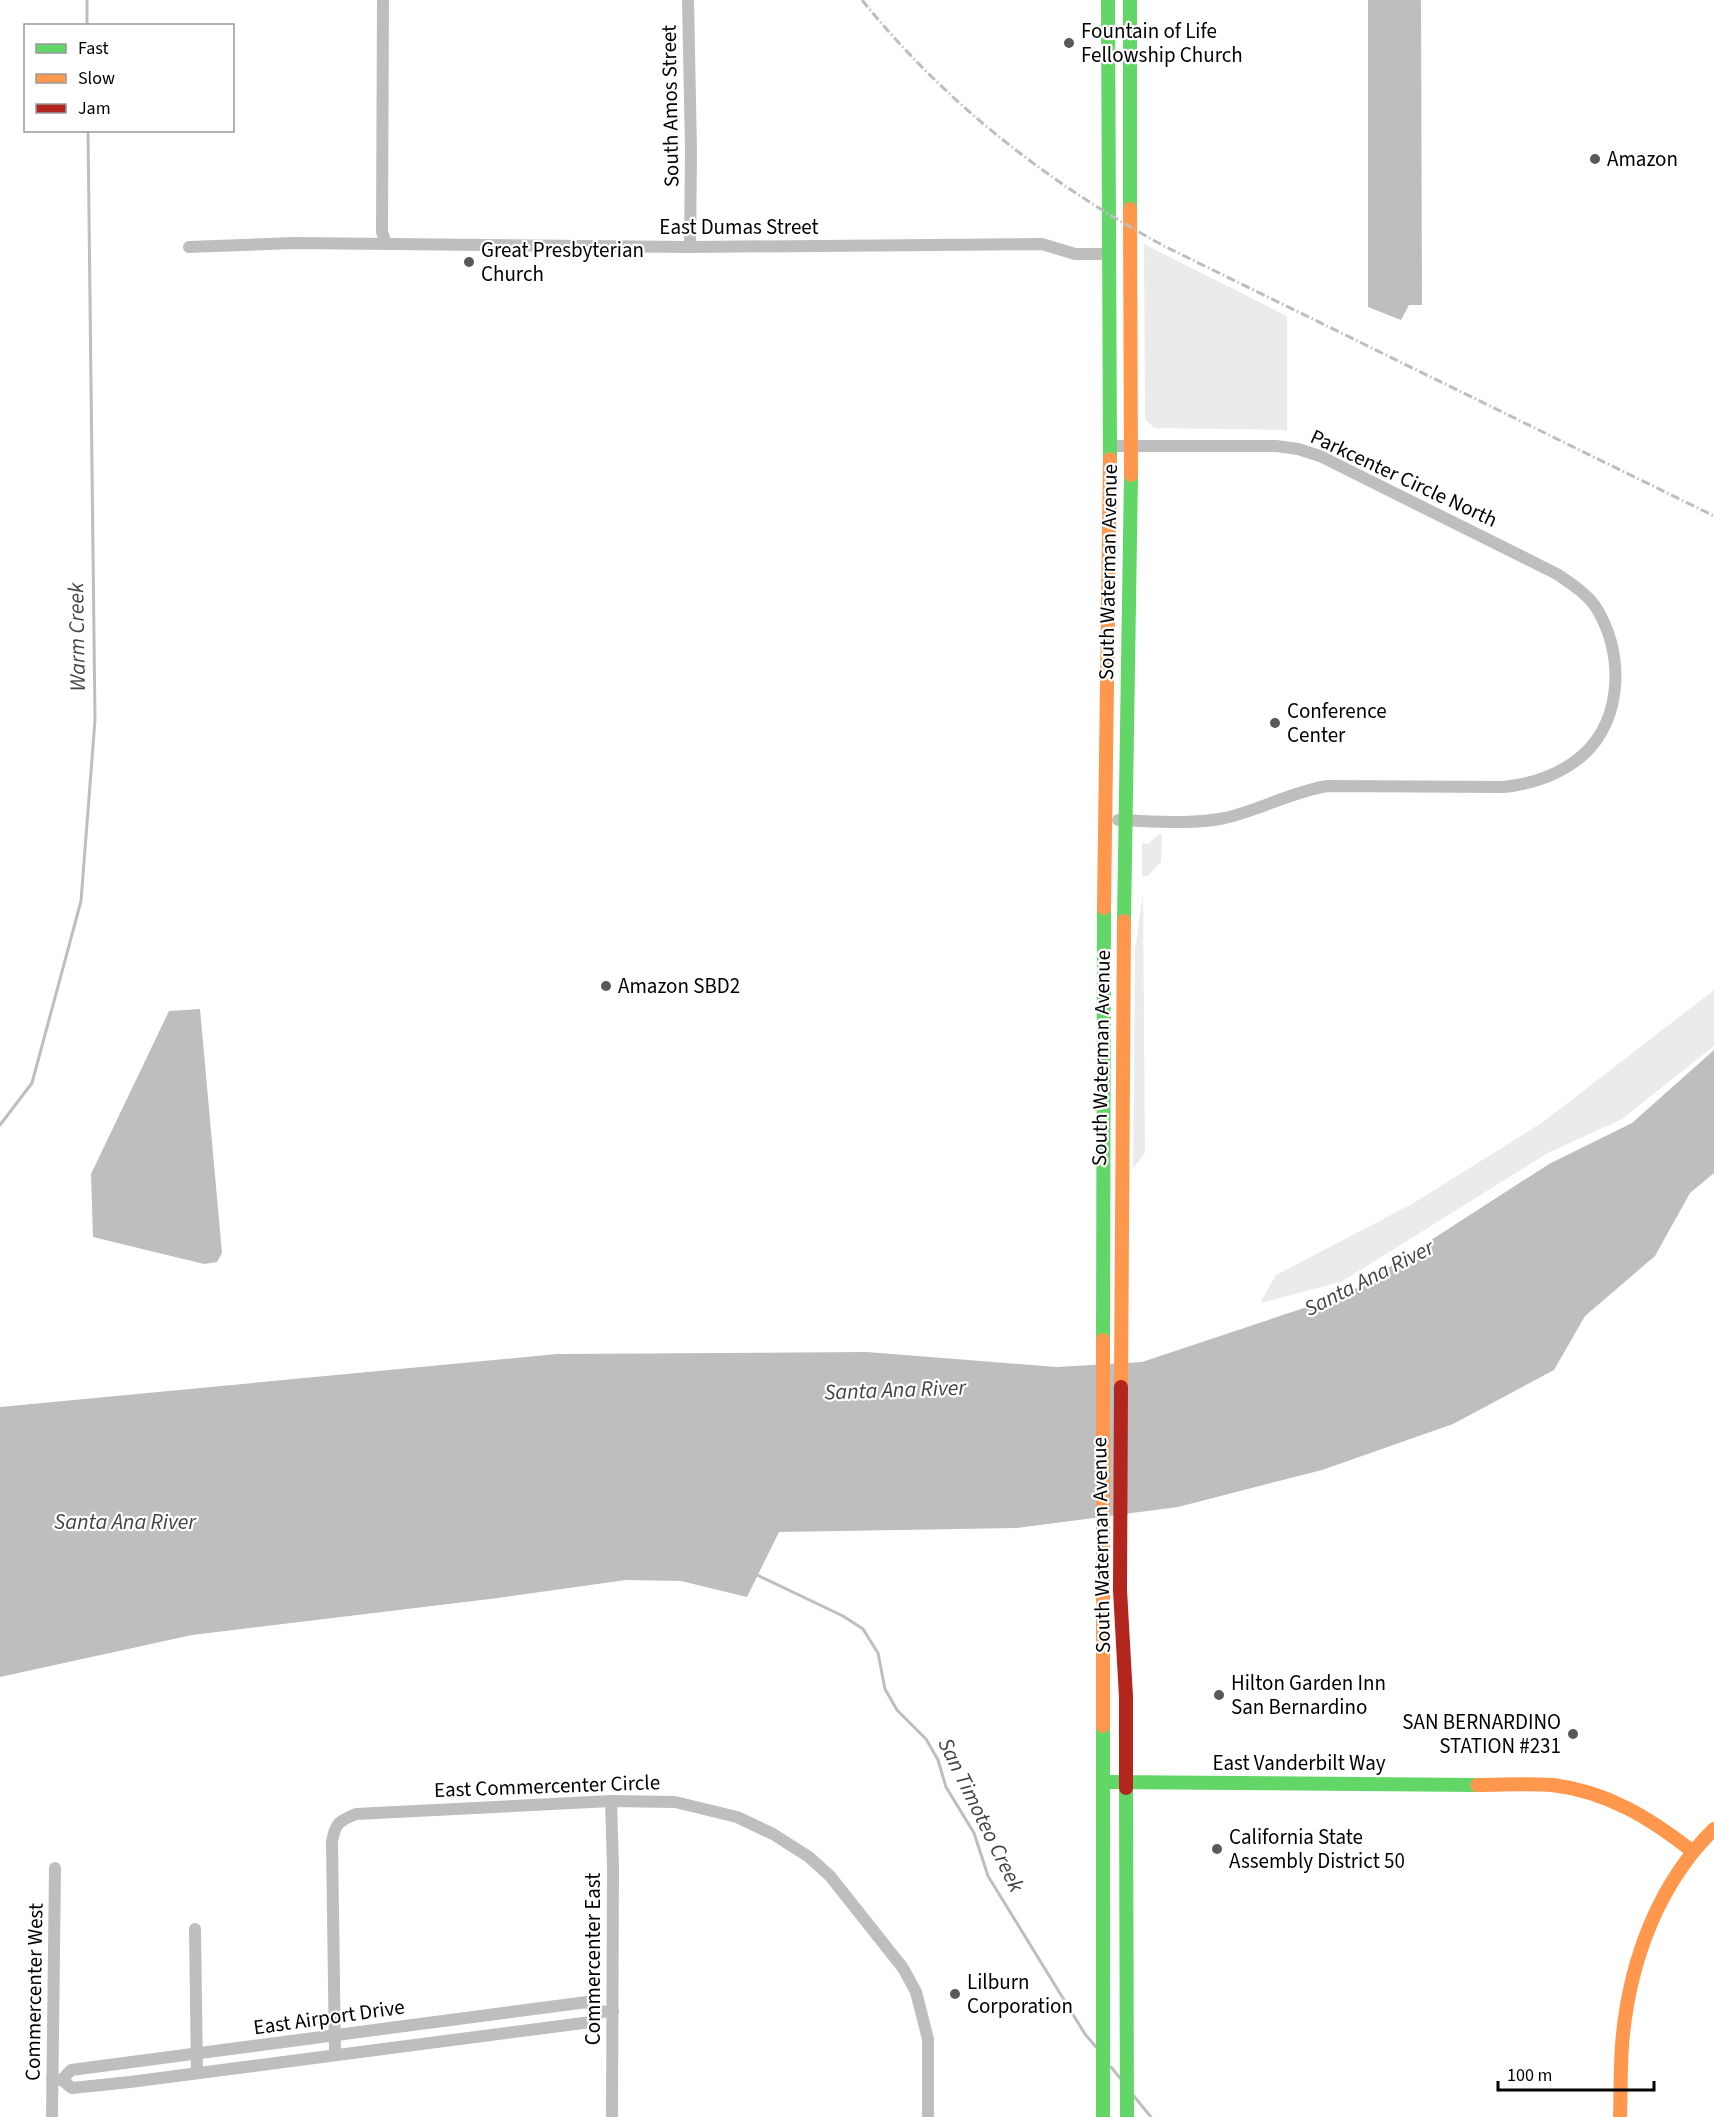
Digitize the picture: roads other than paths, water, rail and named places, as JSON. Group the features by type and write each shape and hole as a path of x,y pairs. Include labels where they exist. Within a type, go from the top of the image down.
{"main road":[{"name":"South Waterman Avenue","path":"1103,2117 1103,1016 1110,446 1108,0"},
{"name":"South Waterman Avenue","path":"1127,2115 1126,1697 1120,1590 1121,1220 1131,447 1130,0"},
{"name":"East Vanderbilt Way","path":"1104,1782 1551,1785 1580,1789 1630,1808 1657,1823 1692,1851"},
{"path":"1620,2117 1623,2027 1633,1972 1641,1944 1658,1908 1692,1851 1714,1829"}],"street":[{"path":"383,0 382,232 386,244"},
{"name":"South Amos Street","path":"688,0 690,247"},
{"name":"East Dumas Street","path":"189,247 294,243 690,247 1042,244 1075,254 1108,254"},
{"name":"Parkcenter Circle North","path":"1107,820 1204,821 1227,817 1306,789 1327,786 1503,787 1524,785 1545,778 1568,766 1584,754 1600,732 1610,710 1615,689 1616,663 1610,633 1594,605 1579,590 1557,574 1320,456 1298,449 1276,446 1110,446"},
{"name":"East Commercenter Circle","path":"335,2036 332,1842 334,1831 340,1820 356,1814 610,1801 675,1802 737,1816 773,1834 809,1857 837,1884 903,1968 916,1992 928,2039 928,2117"},
{"name":"Commercenter East","path":"610,1801 613,1868 607,2012 612,2117"},
{"name":"Commercenter West","path":"52,2117 57,2079 55,1868"},
{"path":"195,1929 197,2073"},
{"name":"East Airport Drive","path":"587,2002 607,2012 591,2022 197,2073 72,2088 57,2079 71,2070 587,2002"},
{"path":"335,2036 335,2054"}],"water":[{"path":"1368,0 1421,0 1422,305 1409,305 1401,320 1368,307"},
{"path":"200,1009 222,1253 217,1262 204,1264 93,1237 91,1174 169,1011"},
{"name":"Santa Ana River","path":"1714,1050 1714,1173 1690,1193 1655,1256 1585,1316 1554,1370 1453,1424 1322,1470 1178,1507 1017,1528 779,1532 747,1597 681,1581 626,1580 192,1635 0,1677 0,1407 557,1354 867,1352 1057,1367 1142,1362 1349,1293 1549,1164 1632,1123"}],"waterway":[{"name":"Warm Creek","path":"87,0 87,24"},
{"name":"Warm Creek","path":"0,1125 32,1083 81,901 95,720 88,132"},
{"name":"San Timoteo Creek","path":"755,1574 843,1616 863,1629 878,1653 885,1689 897,1710 926,1739 938,1760 946,1787 974,1833 988,1876 1085,2034 1096,2047"},
{"name":"San Timoteo Creek","path":"1111,2067 1120,2078"},
{"name":"San Timoteo Creek","path":"1133,2095 1151,2117"}],"railway":[{"path":"862,0 894,38 963,106 1039,168 1121,222 1164,246 1714,516"}],"place":[{"name":"Fountain of Life Fellowship Church","path":"1069,43"},
{"name":"Amazon","path":"1595,159"},
{"name":"Great Presbyterian Church","path":"469,262"},
{"name":"Conference Center","path":"1275,723"},
{"name":"Amazon SBD2","path":"606,986"},
{"name":"Hilton Garden Inn San Bernardino","path":"1219,1695"},
{"name":"SAN BERNARDINO STATION #231","path":"1573,1734"},
{"name":"California State Assembly District 50","path":"1217,1849"},
{"name":"Lilburn Corporation","path":"955,1994"}]}
